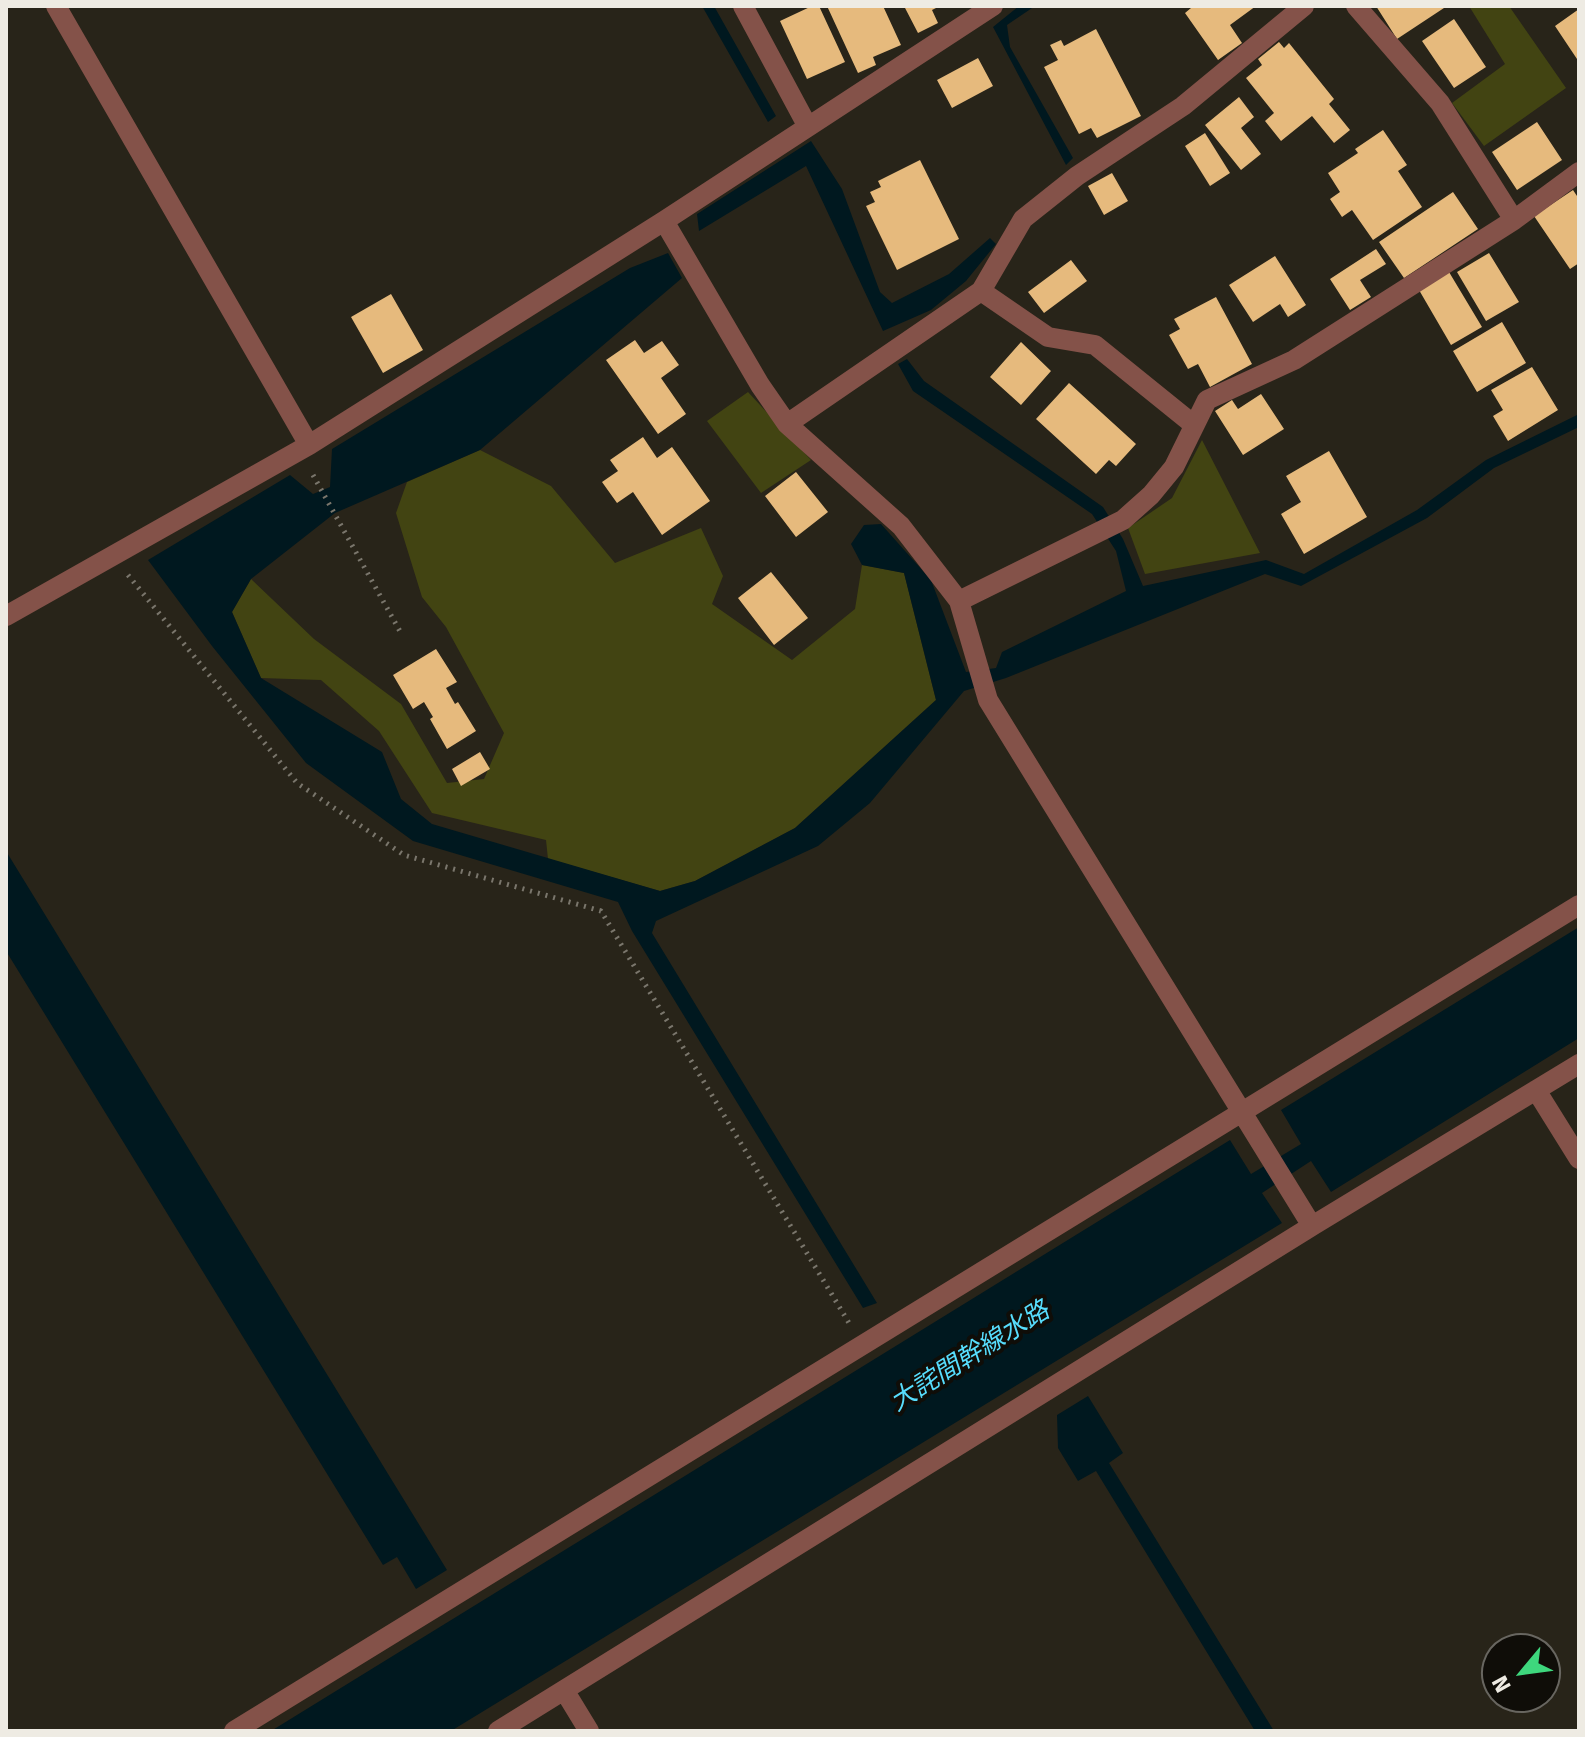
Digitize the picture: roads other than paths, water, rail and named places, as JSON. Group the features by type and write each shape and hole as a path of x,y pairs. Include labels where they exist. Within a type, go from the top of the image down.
{"street":[{"path":"56,6 309,445"},
{"path":"743,6 808,127"},
{"path":"6,616 309,445 664,221 993,6"},
{"path":"787,424 981,291 1023,219 1077,176 1183,106 1304,6"},
{"path":"1356,6 1440,103 1514,220"},
{"path":"959,601 1123,520 1151,495 1174,467 1207,400 1294,360 1514,220 1579,172"},
{"path":"664,221 760,385 787,424 901,526 959,601 988,700 1312,1226"},
{"path":"981,291 1048,337 1095,345 1194,425"},
{"path":"234,1731 1579,905"},
{"path":"498,1731 1579,1064"},
{"path":"1536,1090 1579,1159"},
{"path":"564,1690 589,1731"}],"water":[{"path":"702,6 714,6 776,116 768,122"},
{"path":"1019,6 1035,6 1007,25 1010,47 1073,158 1066,165 993,27"},
{"path":"811,141 842,189 880,292 892,303 949,274 990,238 996,244 966,281 931,310 883,331 806,166 699,231 697,214"},
{"path":"668,253 682,278 480,450 335,513 251,579 232,612 261,678 382,752 401,799 432,824 660,891 695,881 795,828 936,700 904,573 862,565 851,544 864,525 881,524 931,580 966,672 996,668 1002,652 1126,591 1116,551 1092,514 913,391 898,364 907,359 924,381 1103,507 1123,539 1143,586 1266,560 1304,574 1417,510 1486,460 1579,414 1579,427 1494,468 1427,518 1301,586 1265,574 1006,678 964,691 870,803 818,846 656,921 652,933 877,1303 863,1308 632,931 618,902 413,841 306,763 148,560 290,475 313,494 330,487 332,449 630,268"},
{"path":"6,851 447,1570 416,1589 397,1557 383,1565 6,951"},
{"name":"大詫間幹線水路","path":"1579,927 1579,1038 1331,1192 1311,1161 1262,1193 1282,1223 451,1731 271,1731 1230,1140 1251,1174 1301,1144 1281,1110"},
{"path":"1088,1396 1123,1453 1109,1463 1274,1731 1255,1731 1096,1471 1078,1481 1058,1448 1057,1415"}]}
